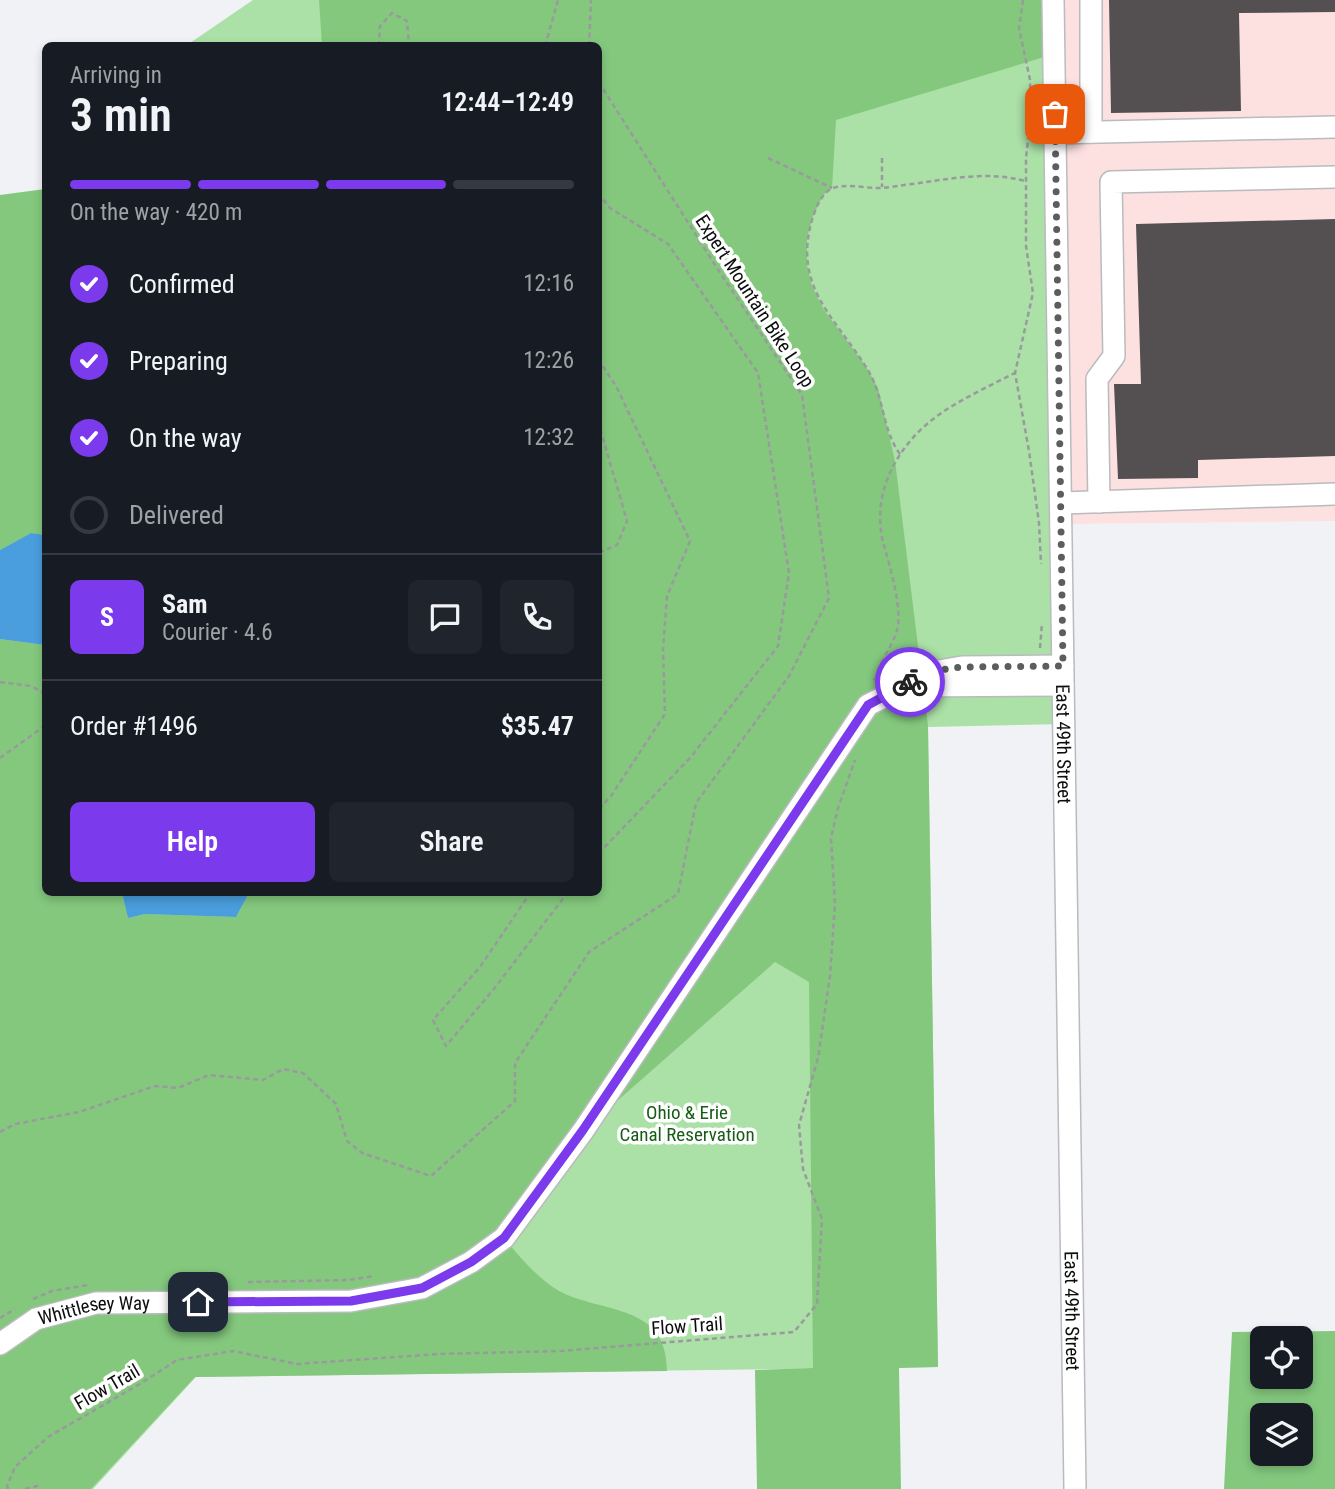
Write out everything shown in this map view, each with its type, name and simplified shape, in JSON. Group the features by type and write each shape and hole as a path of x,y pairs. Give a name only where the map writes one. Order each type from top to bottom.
{"street":[{"name":"East 49th Street","path":"1053,0 1075,1489"},
{"path":"1091,0 1091,132"},
{"path":"1055,133 1335,127"},
{"path":"1099,502 1097,379 1114,356 1111,182 1335,177"},
{"path":"1060,503 1335,494"},
{"name":"Whittlesey Way","path":"0,1344 36,1319 96,1303 351,1301 422,1288 471,1262 504,1238 583,1130 868,705 902,686 1063,676"}],"path":[{"path":"546,42 558,0"},
{"path":"589,42 591,0"},
{"path":"1023,0 1019,28 1030,80 1031,112 1026,181 1026,246 1033,293 1015,373 1031,463 1041,563"},
{"path":"379,42 380,26 393,13 407,21 409,42"},
{"name":"Expert Mountain Bike Loop","path":"0,1132 15,1124 79,1112 155,1086 178,1088 209,1075 263,1080 283,1069 303,1073 336,1104 347,1141 362,1153 431,1176 515,1101 515,1063 589,952 678,894 696,803 789,676 829,598 802,395 602,87"},
{"path":"768,158 832,188 882,187 981,175 1026,181"},
{"path":"882,158 882,187"},
{"path":"832,188 823,194 807,238 807,265 812,286 824,310 865,365 878,388 890,440 900,454"},
{"name":"Expert Mountain Bike Loop","path":"602,197 610,208 668,244 758,373 789,573 778,646 690,758 602,850"},
{"path":"602,365 616,386 690,541 667,596 663,649 665,714 602,806"},
{"path":"876,679 880,663 898,629 894,581 882,537 880,509 884,487 900,454 925,425 948,408 1015,373"},
{"path":"602,435 627,521 617,544 602,550"},
{"path":"1040,655 1043,616"},
{"path":"866,685 889,669 913,662"},
{"path":"0,682 31,686 42,692"},
{"path":"0,758 42,729"},
{"name":"Flow Trail","path":"8,1489 15,1467 48,1437 177,1360 233,1351 297,1364 438,1354 560,1351 794,1332 817,1304 822,1219 803,1169 799,1125 818,1058 830,976 835,904 831,838 838,808 855,761"},
{"path":"528,896 480,967 433,1020 446,1046 565,896"},
{"path":"243,1282 349,1280 375,1276"},
{"path":"37,1297 62,1289 96,1285"},
{"path":"0,1318 8,1313"},
{"path":"25,1489 37,1486 39,1489"}],"shaded area":[{"path":"1053,0 1335,0 1335,521 1061,524"}],"green space":[{"name":"Ohio & Erie Canal Reservation","path":"253,0 1052,0 1064,724 928,727 938,1367 196,1377 93,1489 0,1489 0,320 42,335 42,896 602,896 602,42 191,42"},
{"name":"Ohio & Erie Canal Reservation","path":"319,0 1053,0 1054,54 836,120 832,188 823,195 807,238 807,265 812,286 824,310 865,365 878,388 895,461 928,726 938,1367 899,1368 901,1489 757,1489 755,1370 813,1368 809,982 775,962 583,1131 504,1238 536,1274 559,1291 630,1314 644,1322 656,1333 664,1349 667,1371 195,1377 91,1489 0,1489 0,639 42,645 42,896 123,896 128,918 145,914 236,917 247,896 602,896 602,42 322,42"},
{"path":"42,189 42,535 31,533 0,550 0,195"},
{"path":"1313,1331 1335,1331 1335,1489 1224,1489 1232,1332 1250,1332 1250,1389 1313,1389"}],"water":[{"path":"31,533 42,535 42,645 0,639 0,550"},
{"path":"123,896 247,896 236,917 145,914 128,918"}],"building":[{"path":"1109,0 1335,0 1335,12 1239,13 1241,111 1111,113"},
{"path":"1335,219 1335,456 1198,460 1198,478 1118,479 1114,384 1141,384 1136,224"}],"way so far":[{"path":"910,682 933,671 962,667 1063,666 1055,114"}],"route":[{"path":"198,1302 351,1301 422,1288 471,1262 504,1238 583,1130 868,705 910,682"}]}
